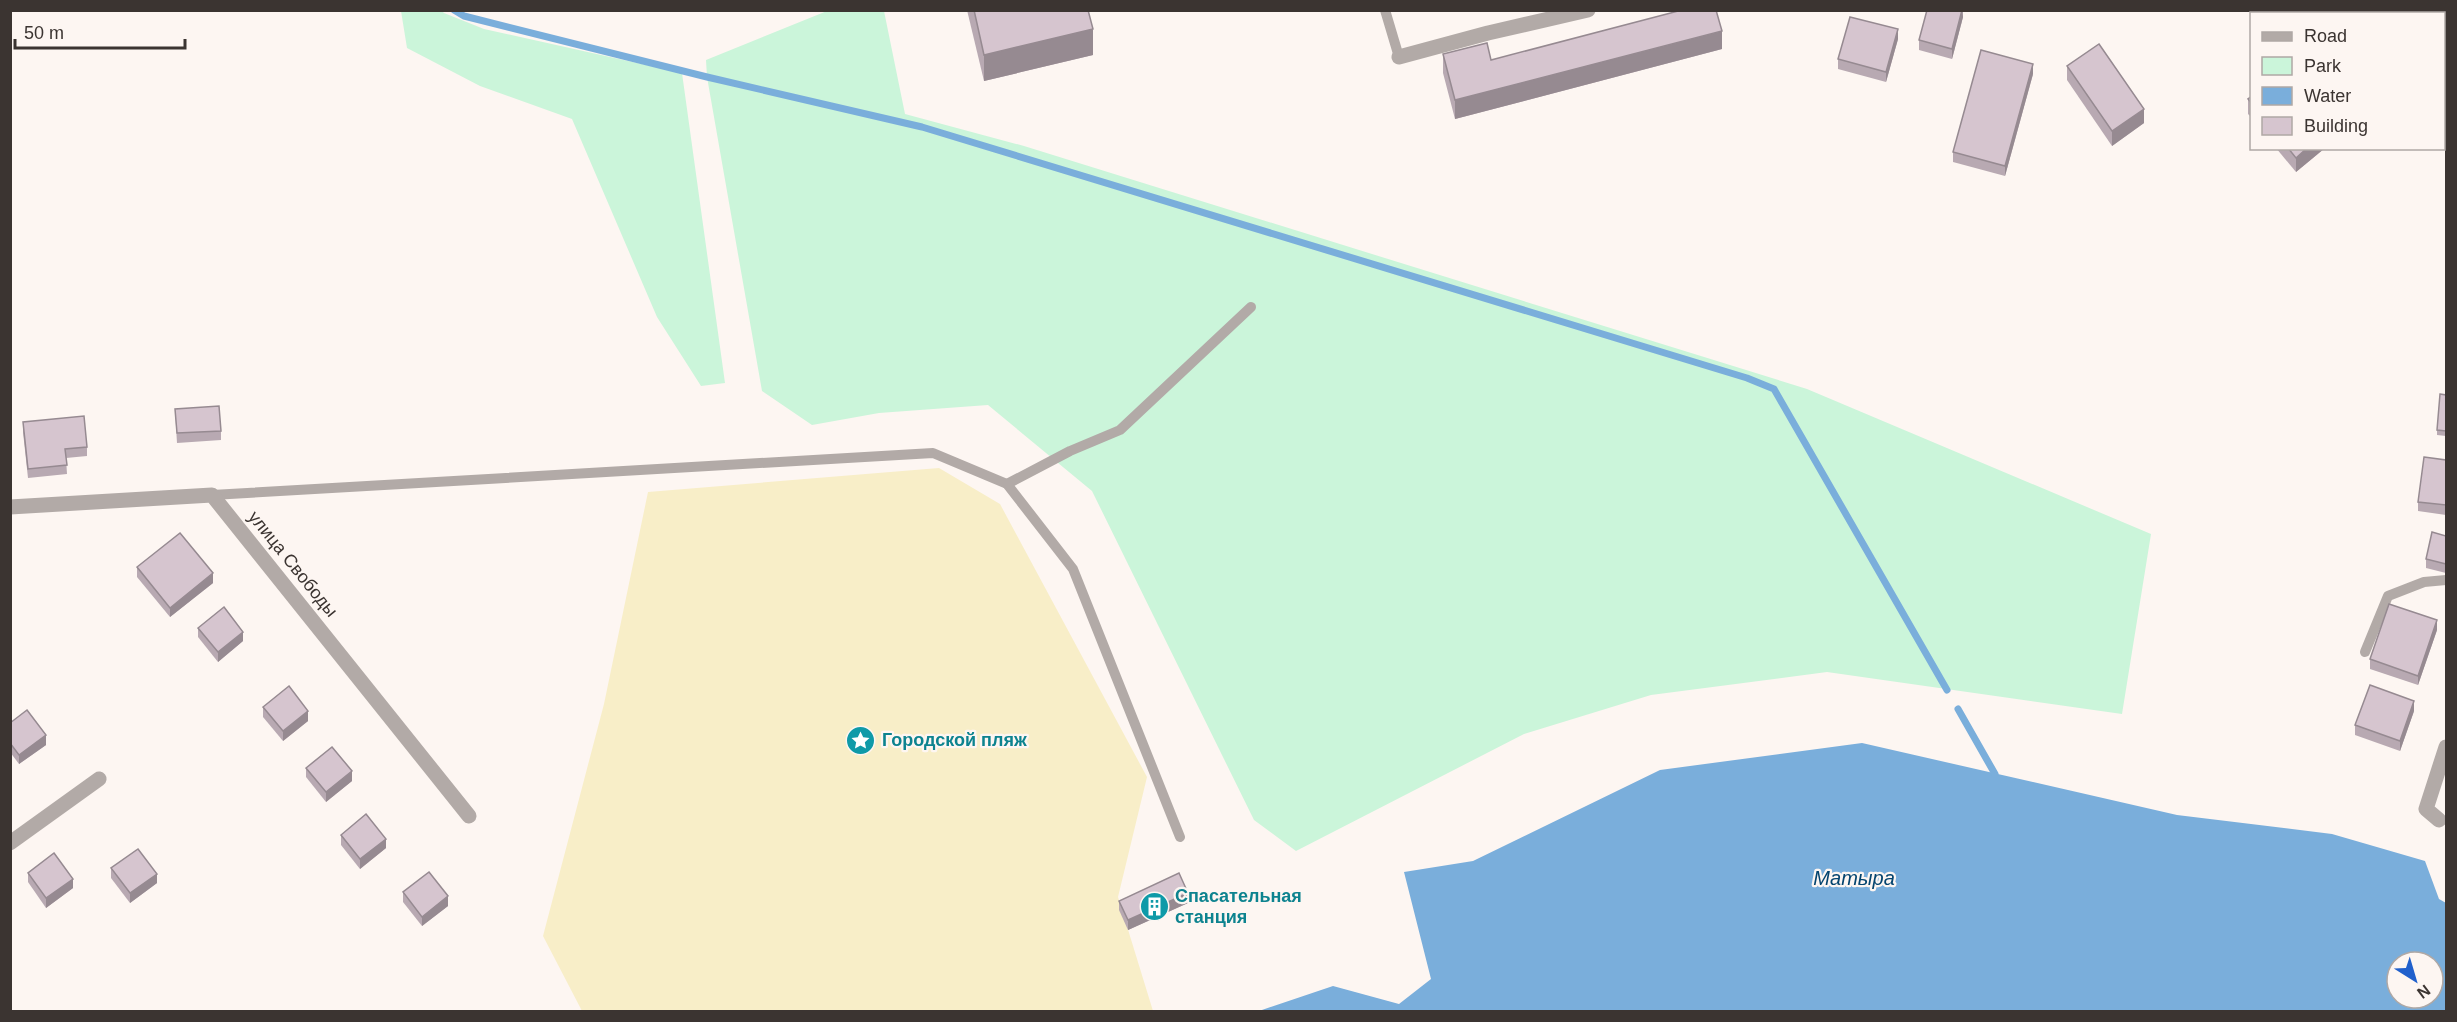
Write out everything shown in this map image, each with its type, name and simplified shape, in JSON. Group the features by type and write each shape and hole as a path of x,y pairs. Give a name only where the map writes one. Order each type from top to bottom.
{"street":[{"path":"1399,57 1488,33 1588,10"},
{"path":"10,507 212,495"},
{"name":"улица Свободы","path":"212,495 469,816"},
{"path":"2439,820 2426,809 2446,747"},
{"path":"10,843 99,779"}],"lane":[{"path":"1385,10 1399,57"},
{"path":"1007,484 1070,451 1120,430 1251,307"},
{"path":"212,495 933,453 1007,484 1073,568 1180,837"},
{"path":"2365,652 2388,596 2424,582 2446,580"}],"green space":[{"path":"401,11 442,11 484,29 682,73 725,383 701,386 657,317 572,119 480,86 407,48"},
{"path":"827,11 884,11 905,114 1024,146 1807,389 2151,534 2122,714 1827,672 1651,695 1524,734 1296,851 1254,820 1092,491 988,405 879,413 812,425 762,391 707,77 706,60"}],"sand":[{"name":"Городской пляж","path":"939,468 1000,504 1147,777 1118,897 1153,1011 582,1011 543,936 604,704 648,492"}],"water":[{"name":"Матыра","path":"1862,743 2177,815 2332,834 2425,861 2439,899 2446,903 2446,1011 1259,1011 1333,986 1399,1004 1431,979 1404,872 1473,861 1660,770"}],"building":[{"path":"974,10 1088,10 1093,29 984,55"},
{"path":"1682,10 1716,10 1722,31 1455,100 1443,54 1487,43 1491,60"},
{"path":"1927,10 1962,10 1952,49 1919,40"},
{"path":"1850,17 1898,29 1886,72 1838,59"},
{"path":"2099,44 2144,109 2112,131 2067,66"},
{"path":"1981,50 2033,64 2005,166 1953,152"},
{"path":"2290,150 2305,150 2296,158"},
{"path":"2440,394 2446,395 2446,431 2437,430"},
{"path":"219,406 221,431 177,433 175,409"},
{"path":"84,416 87,447 65,449 67,465 28,469 23,422"},
{"path":"2424,457 2446,460 2446,505 2418,502"},
{"path":"2432,532 2446,536 2446,564 2426,559"},
{"path":"180,533 213,573 170,608 137,567"},
{"path":"2389,604 2437,620 2418,676 2370,659"},
{"path":"224,607 243,632 218,652 198,628"},
{"path":"2370,685 2414,701 2400,741 2355,725"},
{"path":"289,686 308,711 283,731 263,707"},
{"path":"27,710 46,735 19,755 10,743 10,723"},
{"path":"332,747 352,771 326,792 306,768"},
{"path":"366,814 386,839 360,859 341,835"},
{"path":"138,849 157,874 130,893 111,868"},
{"path":"54,853 73,879 46,898 28,873"},
{"path":"429,872 448,896 422,917 403,892"},
{"path":"1179,873 1188,893 1128,920 1119,901"}],"waterway":[{"path":"454,10 464,16 707,77 922,127 1747,378 1774,389 1947,690"},
{"path":"1958,709 1995,774"}],"place":[{"name":"Городской пляж","path":"861,740"},
{"name":"Спасательная станция","path":"1154,906"}]}
